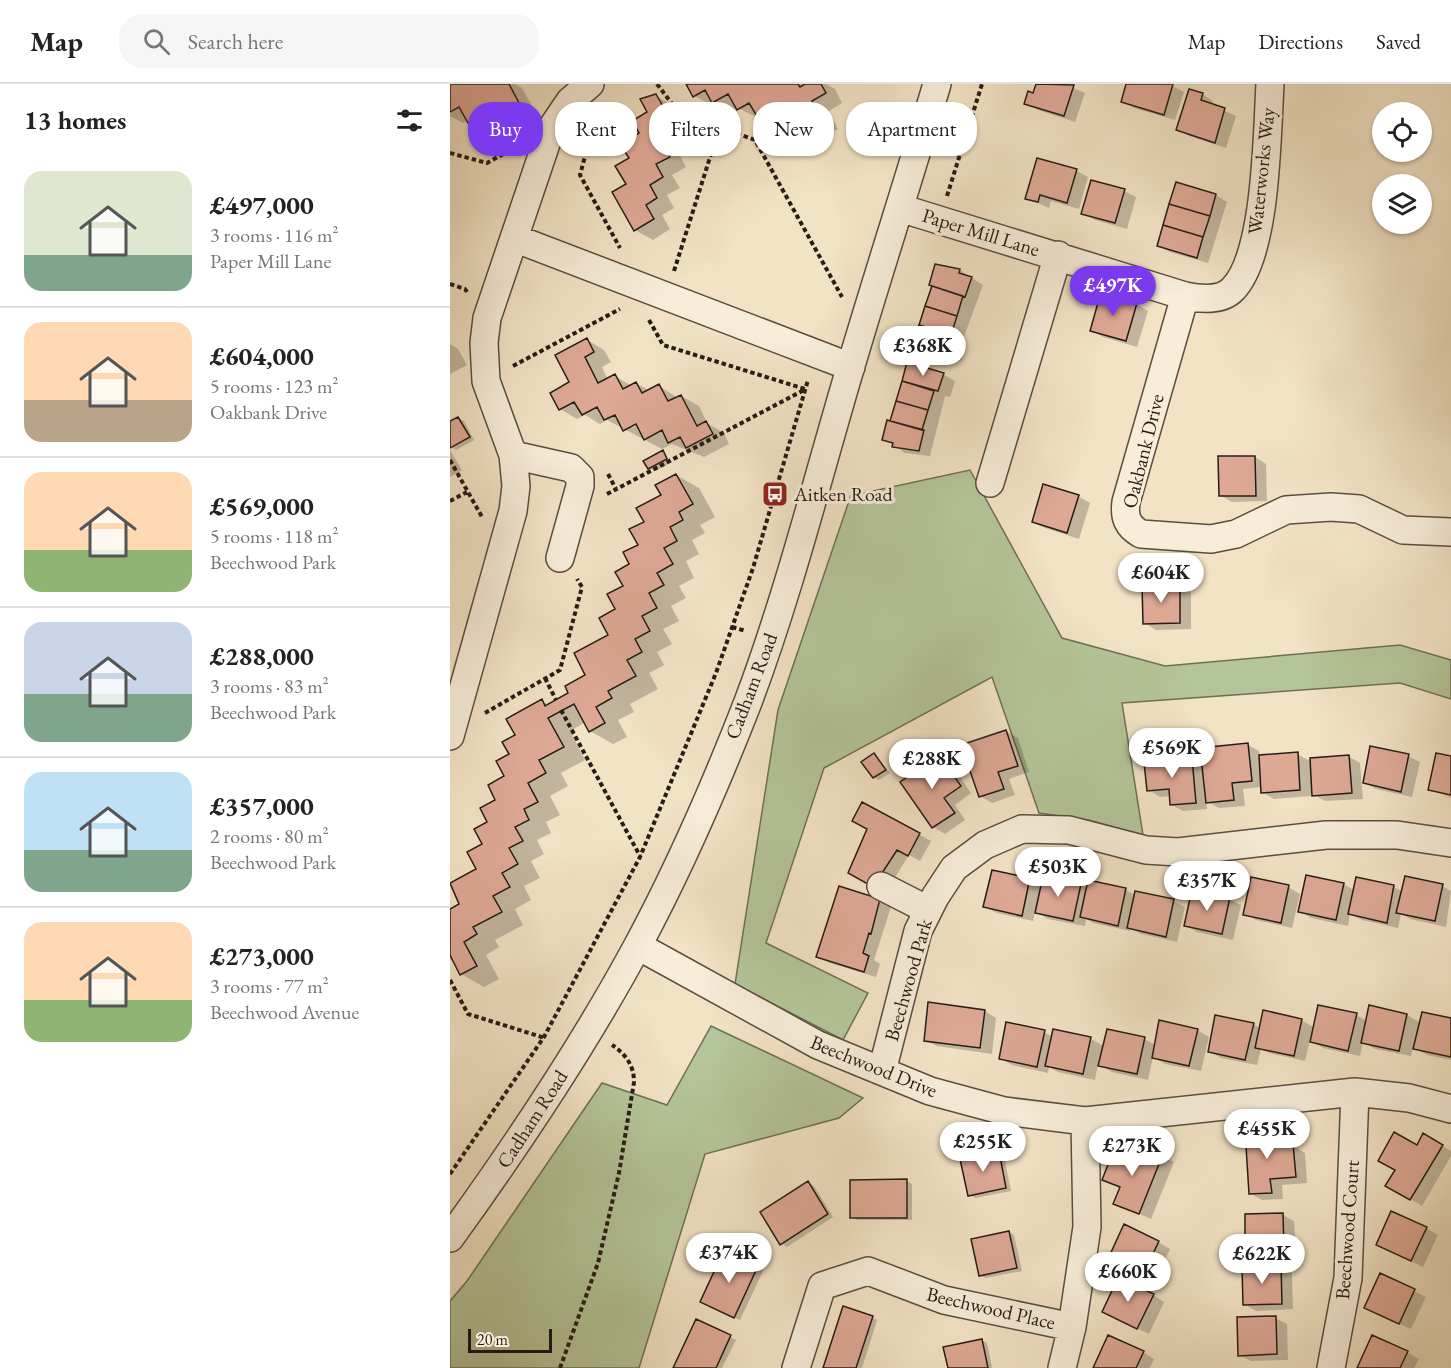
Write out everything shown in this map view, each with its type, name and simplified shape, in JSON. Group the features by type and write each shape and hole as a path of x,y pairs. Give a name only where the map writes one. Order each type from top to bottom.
{"street":[{"name":"Cadham Road","path":"450,1238 505,1161 588,1031 638,946 695,825 747,702 791,577 851,367 937,84"},
{"name":"Waterworks Way","path":"1233,289 1247,265 1255,241 1262,205 1270,84"},
{"path":"451,734 513,511 516,486 513,455 491,401 486,381 484,343 488,318 551,129 570,101 594,95"},
{"name":"Paper Mill Lane","path":"900,208 1185,296 1211,298 1233,289"},
{"path":"513,238 851,367"},
{"path":"990,483 1058,255"},
{"name":"Oakbank Drive","path":"1185,296 1126,502 1127,521 1132,529 1141,534 1211,539 1236,534 1286,510 1330,507 1359,509 1403,530 1451,532"},
{"path":"513,455 571,468 580,477 567,566"},
{"name":"Beechwood Park","path":"882,1071 918,930 928,910 954,868 985,845 1022,828 1069,830 1146,850 1178,852 1326,834 1397,835 1451,843"},
{"path":"881,886 928,910"},
{"name":"Beechwood Drive","path":"638,946 818,1045 930,1091 1004,1111 1085,1121 1355,1092 1409,1098 1451,1109"},
{"name":"Beechwood Court","path":"1330,1368 1348,1278 1355,1092"},
{"path":"1062,1368 1072,1327 1087,1227 1085,1121"},
{"name":"Beechwood Place","path":"796,1368 822,1286 868,1271 944,1300 1072,1327"}],"path":[{"path":"657,84 671,102"},
{"path":"594,95 580,175 625,257"},
{"path":"450,153 487,163 551,129"},
{"path":"741,136 755,140 845,303"},
{"path":"667,272 675,270 711,156"},
{"path":"486,381 627,306"},
{"path":"646,314 663,345 805,389"},
{"path":"450,1174 544,1037 640,857 716,673 753,568 815,354"},
{"path":"605,494 805,389"},
{"path":"450,460 501,552"},
{"path":"450,501 467,492"},
{"path":"451,734 560,670 582,587 567,566"},
{"path":"545,678 556,700"},
{"path":"561,711 640,857"},
{"path":"450,980 468,1014 544,1037"},
{"path":"560,1368 598,1263 619,1173 634,1082 634,1071 620,1050 588,1031"}],"green space":[{"path":"970,470 1062,638 1165,666 1400,645 1451,660 1451,699 1400,683 1122,703 1143,835 1088,820 1039,813 992,677 824,768 766,943 868,993 843,1040 735,984 778,710 852,492 859,494"},
{"path":"711,1026 863,1098 839,1118 705,1154 639,1368 450,1368 450,1301 467,1281 602,1083 667,1105"}],"building":[{"path":"450,84 509,84 518,102 468,102 468,123 459,107 450,112"},
{"path":"686,84 798,84 800,87 805,84 821,84 826,93 813,102 753,102 753,110 749,103 741,108 741,102 732,102 728,94 714,102 711,102 705,90 693,97"},
{"path":"1036,84 1074,85 1064,116 1024,104 1028,91 1033,93"},
{"path":"1126,84 1173,84 1164,115 1121,102"},
{"path":"1189,89 1203,93 1201,100 1225,108 1215,143 1176,130"},
{"path":"656,94 661,102 649,102 649,156 670,157 656,164 663,177 650,185 657,198 646,205 654,219 634,231 612,192 626,184 615,166 629,158 628,156 637,156 637,134 639,133 637,118 647,112 640,99"},
{"path":"1037,158 1077,169 1067,203 1040,195 1038,202 1025,199"},
{"path":"1091,180 1125,189 1115,223 1081,214"},
{"path":"1176,182 1216,194 1210,216 1169,204"},
{"path":"1169,204 1210,216 1203,237 1163,225"},
{"path":"1163,225 1203,237 1197,258 1157,246"},
{"path":"935,264 960,269 959,273 972,277 965,297 929,285"},
{"path":"932,286 963,296 957,316 925,306"},
{"path":"1101,292 1137,303 1126,341 1090,331"},
{"path":"925,306 957,316 951,335 919,325"},
{"path":"919,325 955,336 949,355 913,344"},
{"path":"587,338 594,352 585,357 598,383 615,374 623,389 636,382 642,393 659,384 668,401 681,395 697,426 706,421 713,434 686,448 680,437 668,443 662,430 644,440 636,424 623,431 615,415 604,420 597,407 582,415 574,402 559,410 550,393 569,382 555,355"},
{"path":"907,362 944,373 938,391 902,381"},
{"path":"902,381 934,391 928,410 896,401"},
{"path":"896,401 928,410 922,430 890,421"},
{"path":"458,417 470,437 450,448 450,421"},
{"path":"887,420 924,430 919,451 892,447 893,443 882,440"},
{"path":"663,450 667,459 648,469 643,461"},
{"path":"1218,456 1255,456 1256,496 1219,496"},
{"path":"676,474 693,504 679,512 683,520 670,527 677,541 664,548 673,564 657,573 664,585 649,593 657,608 642,616 650,631 635,639 642,652 627,660 636,676 608,691 612,698 596,707 605,723 589,732 574,704 548,718 564,747 539,760 546,773 528,783 538,802 524,809 529,820 515,827 523,841 509,848 518,864 502,873 510,887 493,896 502,912 473,927 477,934 464,942 477,966 460,975 450,955 450,909 459,904 450,883 476,869 467,852 482,844 474,829 487,822 480,808 495,800 488,785 504,776 496,761 509,754 502,742 515,735 506,719 542,699 545,706 568,693 565,686 585,675 574,653 608,635 599,618 615,609 607,594 623,586 615,572 629,564 623,552 638,545 629,529 644,522 636,508 661,495 655,485"},
{"path":"1043,484 1079,495 1067,533 1032,522"},
{"path":"1142,584 1180,584 1180,623 1143,624"},
{"path":"1006,730 1018,766 998,772 1004,789 979,797 961,745"},
{"path":"1248,743 1252,781 1232,783 1234,800 1206,803 1200,748"},
{"path":"1370,746 1409,754 1401,792 1363,783"},
{"path":"1298,752 1300,790 1261,793 1259,755"},
{"path":"874,753 886,770 873,778 861,762"},
{"path":"1436,753 1451,756 1451,795 1428,790"},
{"path":"939,755 961,786 944,798 955,813 932,828 900,782"},
{"path":"1349,755 1352,793 1312,796 1310,758"},
{"path":"1192,758 1196,803 1170,805 1169,789 1147,791 1144,762"},
{"path":"862,802 920,833 908,856 897,850 873,887 848,873 867,829 852,821"},
{"path":"992,870 1030,878 1022,916 983,907"},
{"path":"1306,875 1344,883 1336,920 1298,912"},
{"path":"1043,876 1081,884 1073,921 1035,913"},
{"path":"1405,876 1443,884 1435,921 1396,913"},
{"path":"1251,877 1289,885 1281,923 1243,915"},
{"path":"1356,877 1394,885 1387,923 1348,914"},
{"path":"1088,880 1126,888 1118,926 1080,917"},
{"path":"839,886 880,899 871,934 869,933 863,953 869,956 864,972 816,957"},
{"path":"1192,889 1230,897 1222,934 1184,926"},
{"path":"1135,891 1174,899 1166,937 1127,928"},
{"path":"928,1002 985,1010 980,1048 924,1041"},
{"path":"1318,1005 1357,1013 1348,1051 1310,1042"},
{"path":"1369,1005 1407,1014 1399,1051 1361,1043"},
{"path":"1263,1010 1302,1019 1294,1056 1255,1048"},
{"path":"1422,1012 1451,1018 1451,1057 1413,1049"},
{"path":"1215,1015 1254,1023 1245,1060 1208,1052"},
{"path":"1159,1020 1198,1029 1189,1066 1152,1058"},
{"path":"1006,1022 1045,1030 1037,1067 999,1059"},
{"path":"1053,1029 1091,1037 1083,1074 1045,1066"},
{"path":"1107,1029 1145,1037 1137,1074 1098,1066"},
{"path":"1273,1128 1274,1146 1293,1144 1296,1177 1270,1179 1272,1193 1249,1194 1245,1130"},
{"path":"1394,1132 1417,1145 1423,1133 1443,1145 1410,1200 1385,1186 1395,1170 1378,1161"},
{"path":"1143,1146 1163,1154 1139,1214 1113,1204 1120,1187 1102,1180 1114,1149 1138,1158"},
{"path":"999,1151 1006,1188 968,1196 960,1159"},
{"path":"907,1179 907,1218 850,1218 850,1180"},
{"path":"808,1181 828,1214 780,1245 760,1212"},
{"path":"1391,1211 1427,1227 1411,1261 1376,1245"},
{"path":"1283,1213 1284,1251 1245,1252 1245,1214"},
{"path":"1124,1224 1159,1241 1143,1275 1108,1259"},
{"path":"1009,1231 1017,1268 979,1276 971,1239"},
{"path":"724,1250 758,1266 734,1318 700,1302"},
{"path":"1281,1265 1282,1304 1243,1305 1242,1267"},
{"path":"1380,1273 1415,1289 1399,1324 1364,1308"},
{"path":"1118,1278 1154,1294 1137,1329 1102,1312"},
{"path":"843,1306 873,1316 856,1368 823,1368"},
{"path":"1276,1316 1277,1354 1238,1356 1237,1317"},
{"path":"696,1319 731,1335 716,1368 673,1368"},
{"path":"1108,1335 1144,1351 1136,1368 1093,1368"},
{"path":"1372,1335 1408,1351 1400,1368 1357,1368"},
{"path":"982,1339 988,1368 948,1368 943,1347"}],"place":[{"name":"Aitken Road","path":"775,494"}]}
